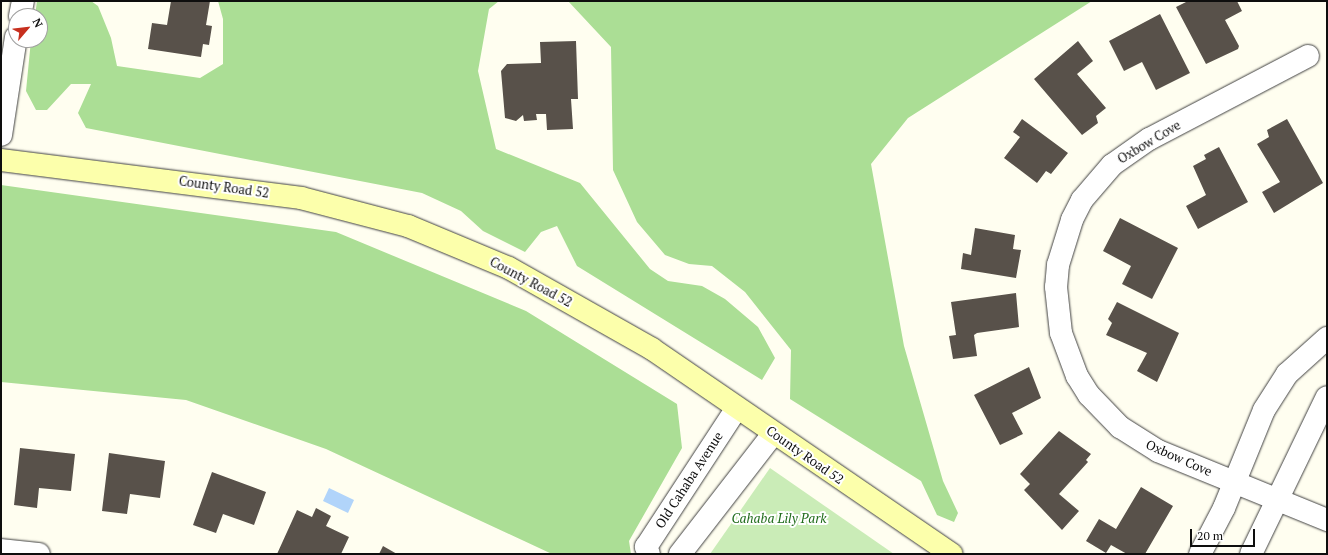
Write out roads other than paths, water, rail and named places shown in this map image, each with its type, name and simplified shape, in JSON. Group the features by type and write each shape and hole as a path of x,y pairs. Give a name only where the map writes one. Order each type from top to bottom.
{"main road":[{"name":"County Road 52","path":"2,157 302,198 408,226 509,268 652,349 951,554"}],"street":[{"path":"1,135 14,48"},
{"name":"Oxbow Cove","path":"1308,56 1150,139 1112,165 1082,200 1069,228 1058,264 1056,287 1061,333 1077,376 1089,395 1120,427 1138,440 1234,483 1277,498 1327,520"},
{"path":"1200,554 1234,483 1264,410 1287,374 1327,338"},
{"path":"1251,554 1327,397"},
{"name":"Old Cahaba Avenue","path":"649,554 646,547 737,408"},
{"path":"680,554 774,433"},
{"path":"1,550 39,554"}],"water":[{"path":"329,488 354,500 348,513 323,501"}],"park label":[{"name":"Cahaba Lily Park","path":"779,518"}]}
